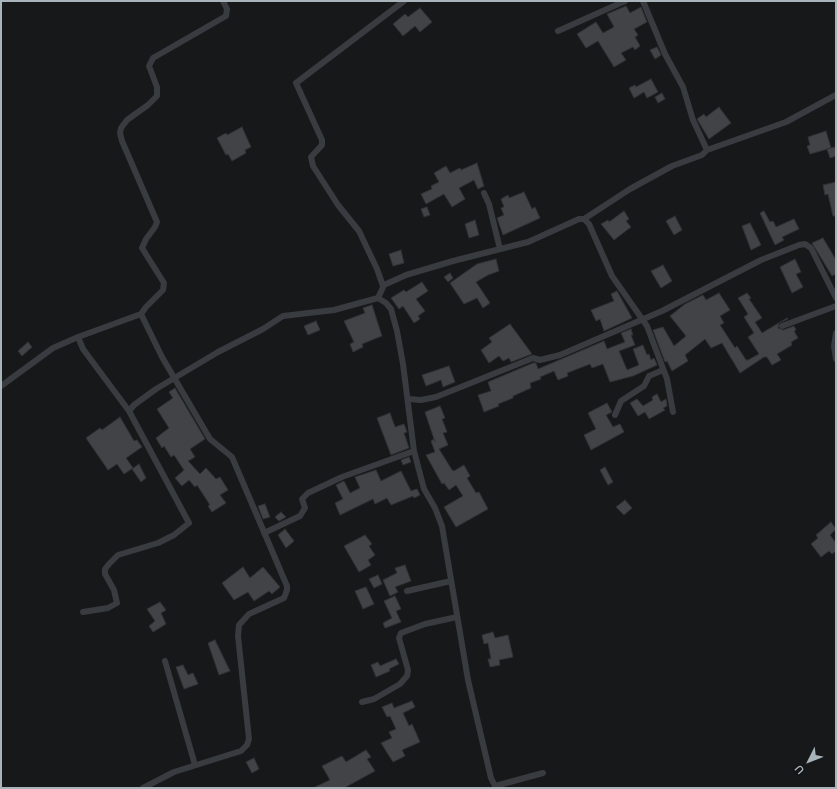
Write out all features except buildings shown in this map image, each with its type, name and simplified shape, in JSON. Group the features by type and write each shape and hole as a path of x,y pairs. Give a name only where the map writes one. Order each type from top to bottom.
{"street":[{"path":"1,386 53,348 78,337 141,314 163,290 164,283 160,275 146,258 142,248 157,222 124,147 120,133 121,128 123,123 148,105 157,96 157,86 149,66 153,58 226,16 227,9 223,1"},
{"path":"383,286 377,269 359,231 338,205 313,166 311,157 322,145 322,140 296,83 404,1"},
{"path":"558,31 625,1"},
{"path":"643,1 665,54 683,87 693,120 707,150"},
{"path":"378,298 383,286 406,275 528,242 579,219 584,219 630,189 672,166 702,155 707,150 786,122 836,95"},
{"path":"484,193 489,204 500,249"},
{"path":"584,219 590,224 612,276 643,319 663,370 673,412"},
{"path":"408,399 421,400 436,396 533,358 540,360 560,355 643,319 711,287 761,260 799,245 805,244 811,248 836,298"},
{"path":"129,410 143,397 218,352 263,330 283,316 334,310 378,298 386,303 393,316 403,364 414,452 424,489 435,508 442,526 468,680 492,787 543,773"},
{"path":"782,326 836,306"},
{"path":"141,314 162,357 210,439 230,454 287,590 284,598 249,614 240,625 239,647 249,739 247,745 241,751 174,772 143,788"},
{"path":"836,333 834,346 836,359"},
{"path":"78,337 83,349 129,410 189,523 174,535 158,543 118,555 105,569 105,574 114,590 117,603 108,608 83,612"},
{"path":"615,415 621,401 645,386 648,377 663,370"},
{"path":"264,533 300,516 305,508 302,499 308,493 342,477 414,452"},
{"path":"407,591 451,581"},
{"path":"362,702 374,699 387,692 400,684 407,676 408,670 399,638 401,633 425,624 457,617"},
{"path":"165,661 195,765"}]}
